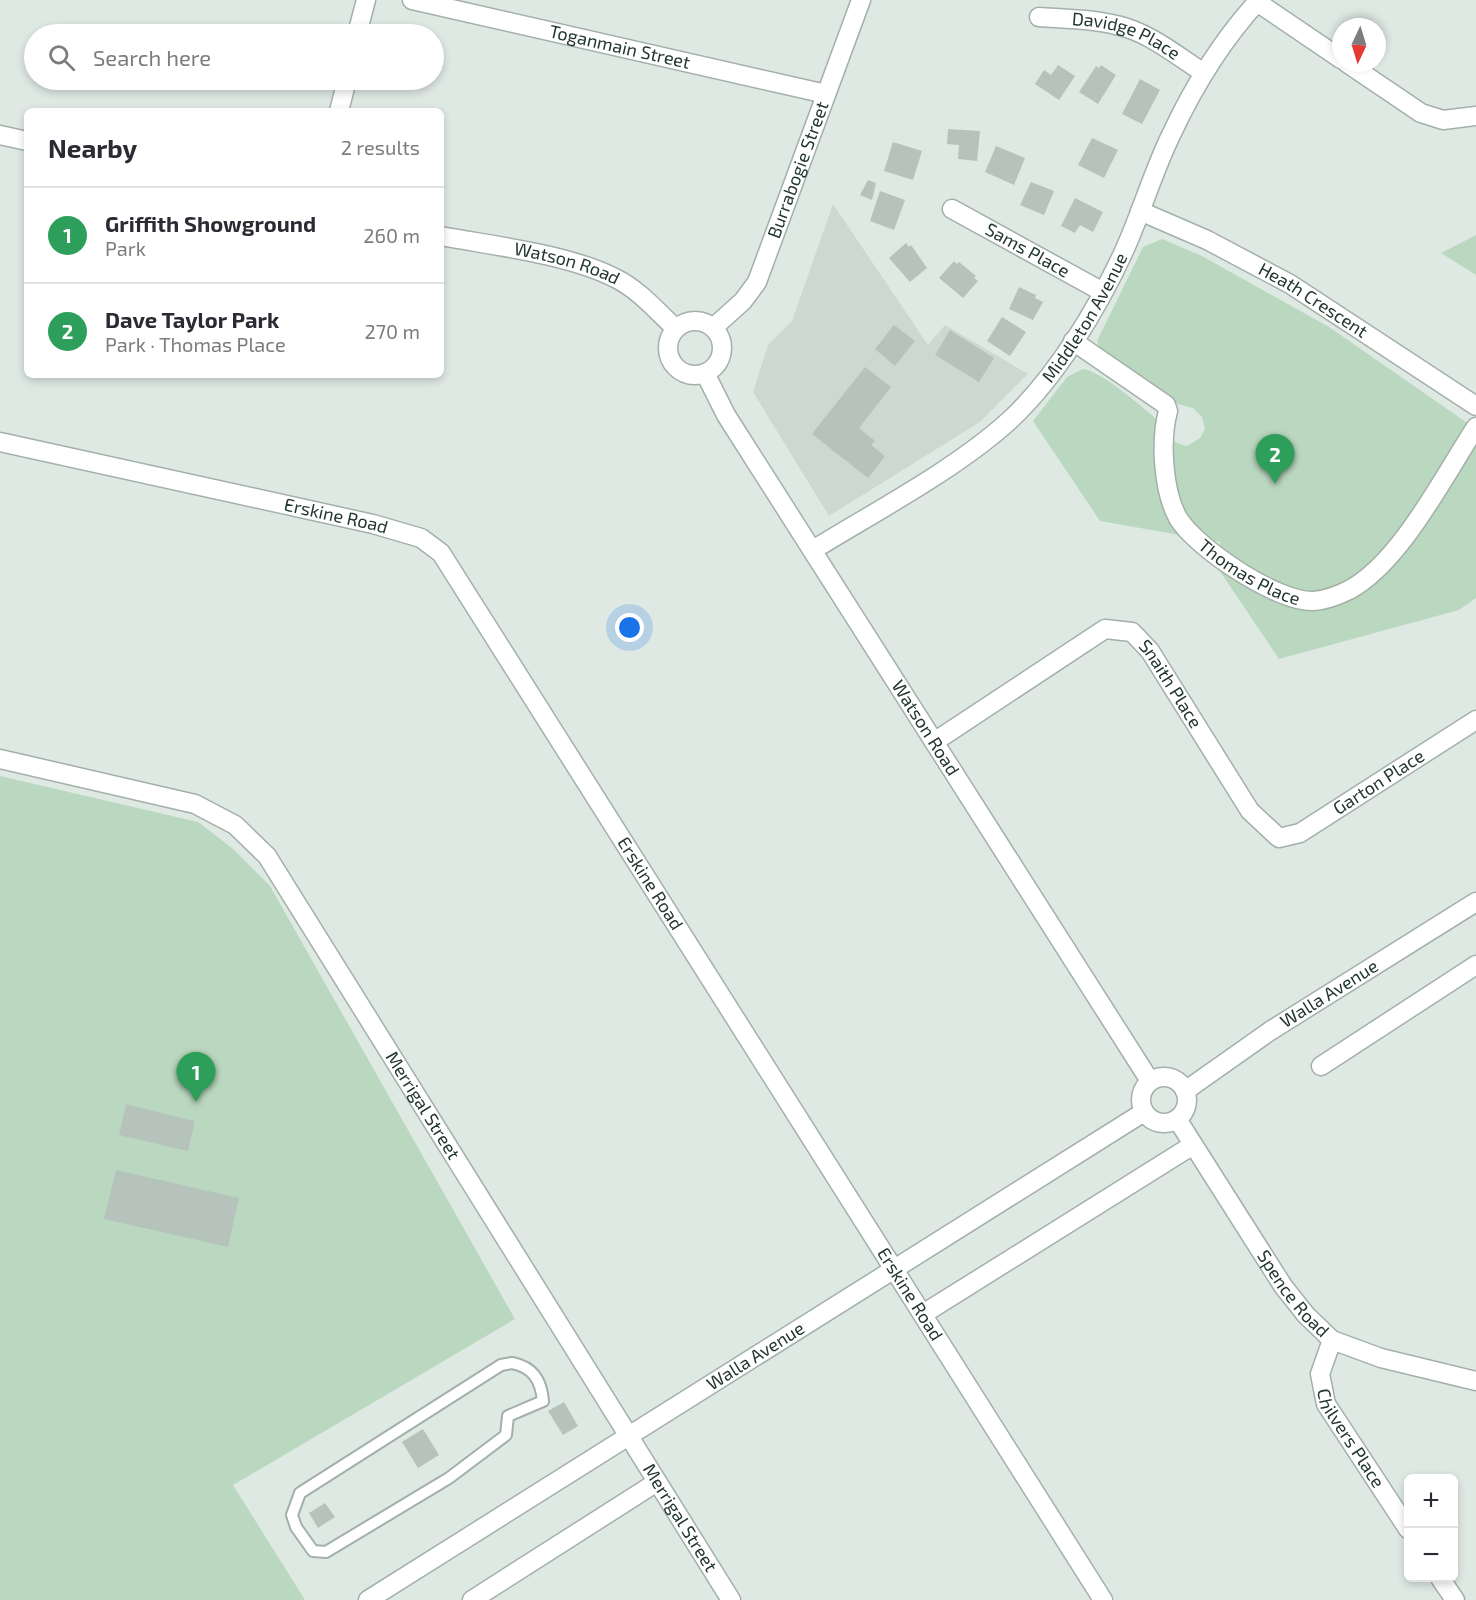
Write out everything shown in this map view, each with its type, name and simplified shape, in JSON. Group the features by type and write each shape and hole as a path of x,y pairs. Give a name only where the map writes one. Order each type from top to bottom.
{"street":[{"path":"360,24 366,0"},
{"name":"Toganmain Street","path":"412,0 826,94"},
{"name":"Burrabogie Street","path":"714,327 743,302 757,282 861,0"},
{"path":"1258,1 1332,53"},
{"name":"Middleton Avenue","path":"813,550 991,436 1031,398 1073,341 1103,292 1140,211 1171,133 1204,73 1258,1"},
{"name":"Davidge Place","path":"1039,17 1092,20 1128,28 1163,46 1204,73"},
{"path":"1361,72 1421,112 1443,120 1476,116"},
{"path":"340,108 344,90"},
{"path":"0,135 24,140"},
{"name":"Sams Place","path":"952,209 1103,292"},
{"name":"Heath Crescent","path":"1140,211 1207,240 1290,284 1476,406"},
{"name":"Watson Road","path":"444,237 567,262 616,278 635,291 675,328"},
{"path":"701,320 714,327 722,338 723,352 717,365 705,374 690,375 677,369 669,356 668,342 675,328 687,321 701,320"},
{"name":"Thomas Place","path":"1073,341 1166,405 1168,411 1163,452 1172,504 1191,535 1256,582 1290,598 1314,601 1335,597 1376,572 1399,546 1476,427"},
{"name":"Watson Road","path":"705,374 726,415 1150,1081"},
{"name":"Erskine Road","path":"0,442 373,524 421,538 441,554 1103,1600"},
{"name":"Snaith Place","path":"934,742 1105,629 1132,632 1150,651 1250,811 1279,838"},
{"name":"Garton Place","path":"1279,838 1300,833 1476,720"},
{"name":"Merrigal Street","path":"0,759 195,804 235,825 267,856 731,1600"},
{"name":"Walla Avenue","path":"1185,1090 1270,1031 1476,902"},
{"path":"1321,1066 1476,964"},
{"path":"1163,1076 1170,1077 1185,1090 1186,1106 1177,1119 1163,1123 1155,1122 1144,1112 1140,1099 1145,1086 1150,1081 1163,1076"},
{"name":"Walla Avenue","path":"368,1600 1144,1112"},
{"name":"Spence Road","path":"1177,1119 1282,1286 1306,1315 1332,1340 1381,1358 1476,1381"},
{"path":"923,1314 1193,1145"},
{"name":"Chilvers Place","path":"1332,1340 1320,1374 1326,1404 1407,1528"},
{"path":"472,1600 657,1482"},
{"path":"1443,1582 1455,1600"}],"lane":[{"path":"501,1365 521,1365 538,1380 543,1401 508,1416 506,1435 490,1448 448,1478 326,1551 313,1551 296,1527 292,1509 300,1493 501,1365"}],"shaded area":[{"path":"833,204 928,345 945,325 1028,374 980,422 829,516 753,392 768,345 792,321"}],"green space":[{"path":"1476,235 1476,275 1441,253"},
{"path":"1162,239 1202,256 1329,327 1476,429 1476,598 1459,610 1279,659 1219,570 1220,542 1100,521 1033,421 1067,377 1083,369 1099,376 1129,396 1153,416 1175,442 1187,446 1200,438 1205,429 1202,417 1193,408 1170,402 1103,358 1097,341 1143,247"},
{"path":"0,776 198,822 232,848 270,886 515,1319 233,1485 305,1600 0,1600"}],"building":[{"path":"1058,65 1075,76 1059,100 1035,84 1044,70 1051,75"},
{"path":"1101,65 1116,75 1098,104 1079,92 1096,66 1099,68"},
{"path":"1140,79 1160,90 1142,124 1122,114"},
{"path":"948,129 980,131 977,161 958,159 959,145 947,144"},
{"path":"1092,138 1118,150 1104,178 1078,165"},
{"path":"893,142 922,151 913,180 884,171"},
{"path":"996,146 1025,158 1014,185 985,172"},
{"path":"868,180 876,183 872,200 860,195"},
{"path":"1031,182 1054,191 1044,215 1020,205"},
{"path":"880,191 905,200 894,230 870,221"},
{"path":"1075,198 1103,212 1093,232 1080,225 1075,233 1061,226"},
{"path":"906,243 909,247 911,245 927,268 910,282 889,258"},
{"path":"954,261 957,264 959,262 976,276 974,278 978,281 963,298 939,278"},
{"path":"1019,287 1036,295 1035,298 1043,302 1033,320 1009,309"},
{"path":"1002,317 1026,332 1010,356 987,341"},
{"path":"894,325 915,341 895,366 875,349"},
{"path":"950,330 994,358 979,382 935,355"},
{"path":"865,367 891,387 859,428 875,441 871,445 885,456 868,478 812,434"},
{"path":"126,1104 195,1121 188,1151 119,1135"},
{"path":"116,1170 239,1198 228,1247 104,1219"},
{"path":"564,1402 578,1426 563,1435 548,1411"},
{"path":"423,1429 439,1455 418,1468 402,1442"},
{"path":"325,1503 335,1517 318,1528 309,1513"}],"place":[{"name":"Dave Taylor Park","path":"1275,484"},
{"name":"Griffith Showground","path":"196,1102"}]}
